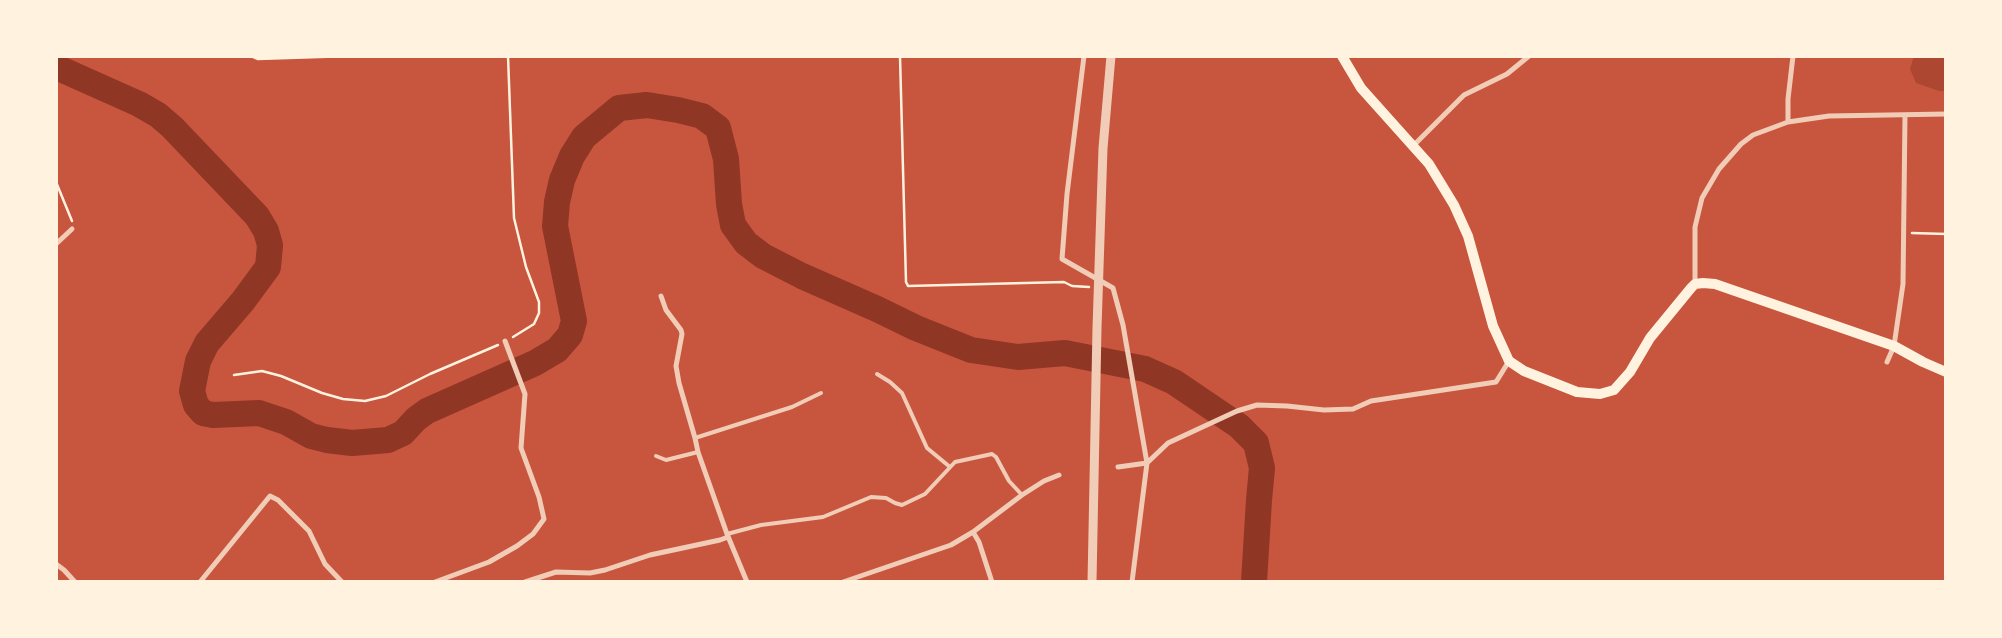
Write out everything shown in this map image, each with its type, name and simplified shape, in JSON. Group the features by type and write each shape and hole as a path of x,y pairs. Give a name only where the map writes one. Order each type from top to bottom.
{"main road":[{"path":"1342,56 1362,88 1429,164 1454,205 1468,236 1493,326 1509,361 1524,371 1577,392 1600,394 1614,390 1630,372 1650,338 1695,284 1715,284 1894,346 1946,372"}],"street":[{"path":"1084,56 1067,194 1062,259 1113,288 1124,325 1147,463 1132,582"},
{"path":"1092,582 1097,328 1103,158 1111,56"},
{"path":"1412,146 1464,94 1514,70 1529,56"},
{"path":"1788,122 1788,99 1793,56"},
{"path":"1695,284 1698,213 1709,185 1719,169 1741,144 1759,132 1788,122 1829,116 1946,114"},
{"path":"1887,362 1894,346 1903,284 1905,115"},
{"path":"56,244 72,229"},
{"path":"661,296 666,310 682,334 676,366 698,452 727,535 747,582"},
{"path":"435,582 489,562 517,546 533,534 544,519 521,448 525,394 505,342"},
{"path":"1118,467 1147,463 1168,444 1183,436 1237,411 1256,405 1324,410 1353,409 1371,401 1496,382 1509,361"},
{"path":"843,582 935,552 973,532 1022,495 1044,481 1059,475"},
{"path":"200,582 270,496 278,500 310,531 325,564 342,582"},
{"path":"973,532 979,542 992,582"},
{"path":"525,582 556,572 605,570 650,555 720,540 727,535"},
{"path":"56,564 75,582"}],"lane":[{"path":"878,374 902,393 927,448 950,466"},
{"path":"695,438 783,410 821,393"},
{"path":"656,456 666,460 698,452"},
{"path":"727,535 761,525 823,517 871,497 886,498 902,505 925,494 950,466 961,460 992,454 996,457 1009,481 1022,495"}],"path":[{"path":"251,56 258,59 350,56"},
{"path":"234,375 262,371 281,376 322,393 343,399 365,401 386,396 430,374 505,342 534,324 539,313 539,302 524,260 514,218 508,56"},
{"path":"900,56 906,282 908,286 1064,282 1072,286 1113,288"},
{"path":"56,182 73,223 72,229"},
{"path":"1903,233 1946,234"}],"shaded area":[{"path":"1914,56 1946,56 1946,91 1939,91 1916,83 1910,69"}],"waterway":[{"path":"56,67 139,104 158,115 172,127 257,216 266,231 270,245 268,267 243,301 207,343 198,361 192,391 196,405 203,413 213,415 259,413 286,422 311,436 327,440 352,443 388,440 403,433 416,419 427,411 535,363 557,350 570,335 574,321 555,226 557,202 562,180 572,156 584,137 619,108 647,105 702,116 718,128 726,159 729,204 733,225 746,243 763,256 916,328 971,350 1018,357 1065,353 1145,369 1174,382 1239,426 1256,443 1262,468 1254,582"}]}
